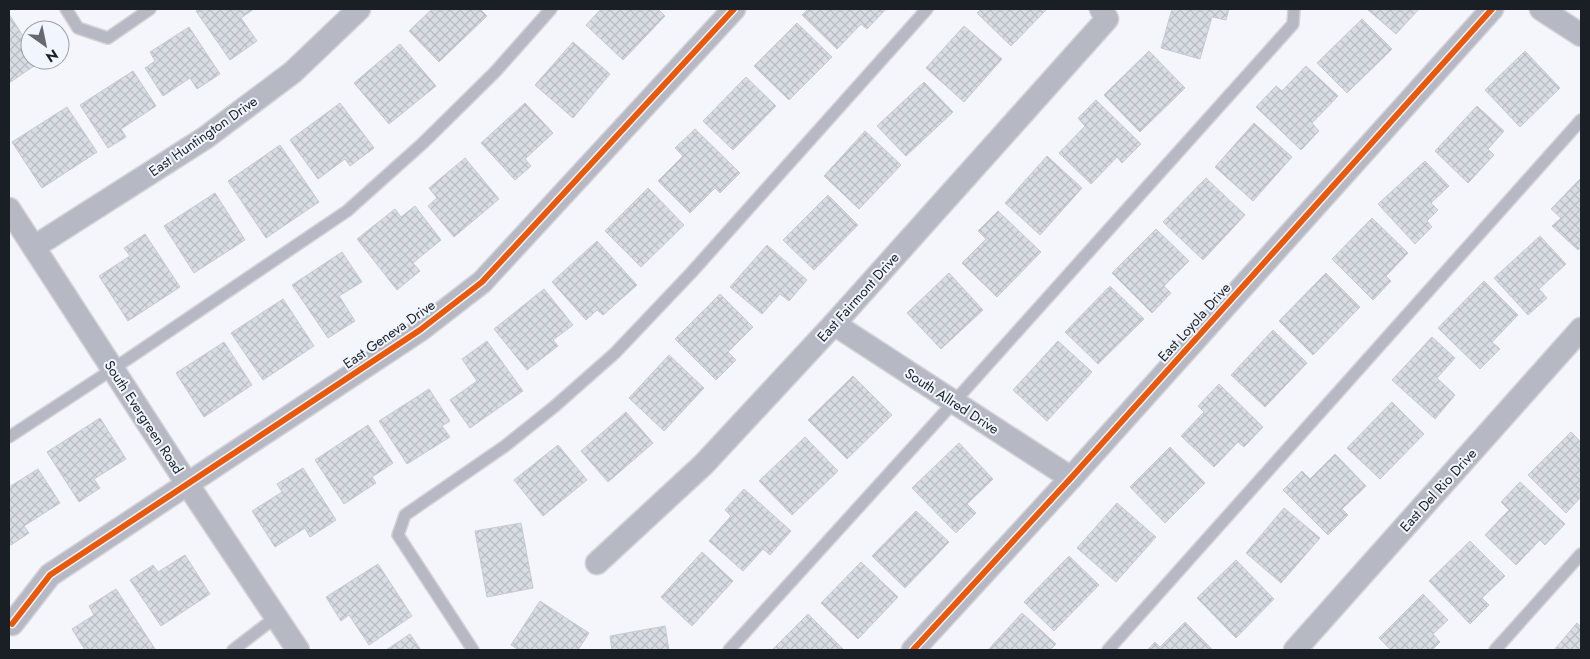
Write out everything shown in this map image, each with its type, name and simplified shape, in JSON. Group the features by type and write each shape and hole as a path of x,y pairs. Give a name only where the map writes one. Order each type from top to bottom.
{"street":[{"name":"East Huntington Drive","path":"34,247 205,138 293,72 359,9"},
{"name":"East Geneva Drive","path":"12,624 50,575 420,330 482,282 734,9"},
{"name":"East Loyola Drive","path":"914,650 1492,9"},
{"path":"1540,9 1581,35"},
{"name":"East Fairmont Drive","path":"597,563 704,464 834,324 1104,14"},
{"name":"South Evergreen Road","path":"9,209 188,485 298,650"},
{"name":"South Allred Drive","path":"834,324 1071,478"},
{"name":"East Del Rio Drive","path":"1295,650 1581,329"}],"lane":[{"path":"66,9 78,28 108,38 150,9"},
{"path":"9,437 347,211 422,143 489,78 551,9"},
{"path":"473,650 398,536 405,515 505,446 555,406 615,352 691,273 927,9"},
{"path":"729,650 1293,24 1294,9"},
{"path":"1108,650 1581,120"},
{"path":"1495,650 1581,554"},
{"path":"233,650 276,617"}],"building":[{"path":"199,9 254,9 241,18 257,41 230,60 196,11"},
{"path":"432,9 480,9 487,16 439,62 409,31"},
{"path":"601,9 658,9 665,16 623,60 586,25"},
{"path":"808,9 886,9 867,29 861,24 837,49 802,15"},
{"path":"981,9 1047,9 1011,46 977,13"},
{"path":"1172,9 1229,9 1226,20 1212,17 1200,59 1161,48"},
{"path":"1367,9 1419,9 1396,34"},
{"path":"9,14 20,31 20,70 28,70 9,83"},
{"path":"1362,19 1392,49 1347,93 1317,63"},
{"path":"797,23 832,57 789,100 754,66"},
{"path":"964,26 1002,59 964,102 926,68"},
{"path":"189,27 220,74 197,89 190,78 163,96 145,68 155,61 150,52"},
{"path":"573,42 610,74 573,118 535,85"},
{"path":"400,44 436,86 389,124 354,83"},
{"path":"1149,51 1185,88 1140,132 1104,95"},
{"path":"1525,51 1560,88 1520,127 1485,90"},
{"path":"1306,66 1338,96 1312,123 1319,131 1301,150 1256,107 1276,86 1282,91"},
{"path":"133,71 156,106 121,129 126,137 108,148 80,105"},
{"path":"746,77 776,106 733,150 703,121"},
{"path":"924,82 953,112 906,156 877,126"},
{"path":"1096,100 1141,144 1122,163 1117,157 1091,184 1059,153 1085,126 1078,118"},
{"path":"340,103 374,148 350,166 345,159 318,179 290,140"},
{"path":"525,103 553,133 525,159 531,166 515,180 481,143"},
{"path":"1477,106 1504,131 1488,149 1494,155 1468,183 1435,151"},
{"path":"67,107 97,152 42,188 12,142"},
{"path":"1254,123 1292,157 1253,201 1215,167"},
{"path":"695,129 740,173 720,193 715,188 690,213 658,181 683,156 675,148"},
{"path":"865,131 901,165 859,209 824,176"},
{"path":"280,145 319,202 266,238 228,181"},
{"path":"1047,156 1082,188 1040,235 1005,203"},
{"path":"465,158 499,199 454,237 428,206 437,198 429,188"},
{"path":"1425,161 1449,186 1431,203 1438,210 1427,221 1432,227 1415,244 1378,204"},
{"path":"1206,178 1245,215 1203,260 1163,222"},
{"path":"1581,178 1581,247 1578,250 1552,226 1561,218 1551,209"},
{"path":"648,188 684,225 641,267 605,231"},
{"path":"215,193 245,240 194,273 164,226"},
{"path":"828,195 858,225 814,270 783,240"},
{"path":"415,206 441,240 413,263 420,271 397,290 357,239 395,209 401,217"},
{"path":"998,211 1041,252 997,297 962,263 986,239 978,231"},
{"path":"1372,218 1408,253 1386,276 1391,281 1373,300 1332,259"},
{"path":"1156,229 1189,261 1164,286 1171,293 1152,313 1112,273"},
{"path":"145,234 180,287 128,321 99,276 130,256 124,248"},
{"path":"1540,236 1566,264 1539,289 1547,298 1528,315 1494,278"},
{"path":"597,241 637,285 603,315 597,310 586,320 552,282"},
{"path":"767,245 807,280 789,301 780,294 762,314 730,287"},
{"path":"342,252 362,282 339,296 355,321 328,338 292,285"},
{"path":"949,273 983,310 941,349 907,313"},
{"path":"1326,273 1360,307 1313,355 1279,321"},
{"path":"1484,281 1518,315 1492,342 1500,349 1480,369 1438,328"},
{"path":"1110,286 1144,319 1098,364 1065,332"},
{"path":"544,289 573,325 553,340 558,346 527,370 494,329"},
{"path":"720,294 753,327 728,352 736,360 716,380 675,339"},
{"path":"283,299 314,346 263,380 231,333"},
{"path":"1273,330 1307,363 1265,407 1231,375"},
{"path":"1432,337 1455,358 1437,378 1455,395 1435,419 1392,380"},
{"path":"487,341 523,391 470,428 450,400 477,381 462,359"},
{"path":"1058,341 1092,372 1047,421 1013,390"},
{"path":"224,342 252,385 204,417 176,373"},
{"path":"669,355 704,388 664,431 629,398"},
{"path":"853,376 892,415 847,459 808,420"},
{"path":"1219,384 1263,427 1244,447 1238,442 1214,467 1181,436 1204,412 1198,406"},
{"path":"429,389 450,421 442,426 450,437 407,464 379,421"},
{"path":"1392,402 1424,434 1380,479 1347,448"},
{"path":"626,412 653,443 608,482 581,451"},
{"path":"100,418 126,459 94,479 100,488 79,502 47,452"},
{"path":"368,425 393,463 372,477 376,483 344,504 315,460"},
{"path":"1571,432 1581,442 1581,497 1566,513 1528,475"},
{"path":"805,437 838,471 792,515 759,481"},
{"path":"959,443 993,479 967,504 976,513 956,533 912,488"},
{"path":"558,445 587,480 543,516 514,480"},
{"path":"1170,447 1205,483 1165,523 1130,487"},
{"path":"1335,454 1366,486 1342,509 1348,515 1328,535 1283,490 1302,471 1310,479"},
{"path":"303,468 336,520 310,537 305,528 275,547 252,511 282,492 277,484"},
{"path":"38,469 60,503 24,526 29,533 11,545 9,541 9,487"},
{"path":"1520,482 1565,524 1545,545 1540,540 1516,565 1485,535 1509,510 1501,502"},
{"path":"744,489 791,531 770,555 763,549 743,571 709,541 731,516 725,510"},
{"path":"1117,503 1156,537 1116,582 1077,548"},
{"path":"1284,508 1320,538 1281,583 1246,553"},
{"path":"916,511 949,542 905,588 872,556"},
{"path":"521,523 533,588 487,597 475,531"},
{"path":"1470,541 1505,576 1482,598 1489,605 1470,624 1429,581"},
{"path":"702,552 733,581 692,626 661,597"},
{"path":"185,555 210,594 161,626 130,580 153,565 158,572"},
{"path":"1069,556 1099,585 1054,631 1024,602"},
{"path":"1236,560 1274,599 1236,638 1197,598"},
{"path":"861,562 898,597 858,639 821,603"},
{"path":"378,564 412,616 369,645 349,615 341,621 326,597"},
{"path":"116,589 155,649 85,650 72,629 94,615 89,606"},
{"path":"1423,594 1448,620 1433,634 1440,642 1432,650 1391,650 1379,638"},
{"path":"540,601 589,633 578,650 519,650 511,645"},
{"path":"1022,613 1056,644 1050,650 988,650"},
{"path":"808,614 844,650 772,650"},
{"path":"1185,622 1213,650 1147,650 1155,642 1160,647"},
{"path":"1577,623 1581,627 1581,650 1554,650"},
{"path":"665,626 669,650 612,650 610,636"},
{"path":"410,634 421,650 386,650"}],"cycle path":[{"path":"12,624 50,575 420,330 482,282 734,9"},
{"path":"913,650 1071,478 1492,9"}]}
